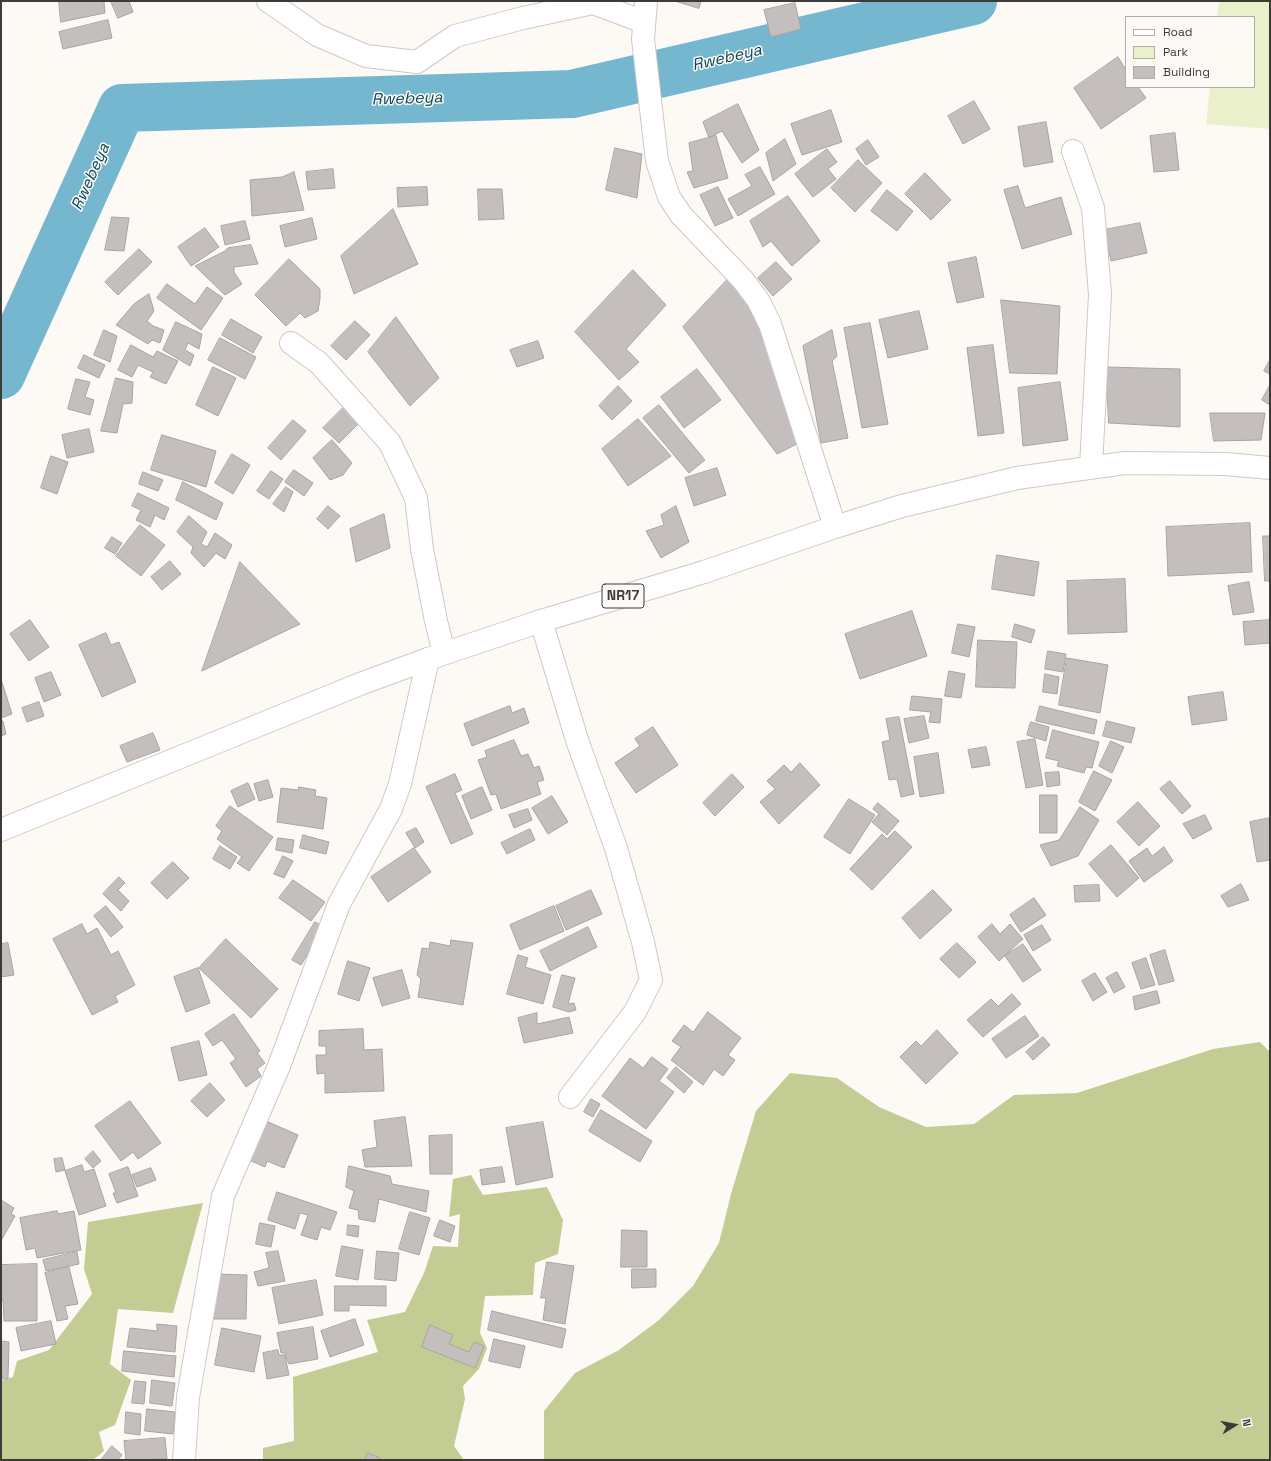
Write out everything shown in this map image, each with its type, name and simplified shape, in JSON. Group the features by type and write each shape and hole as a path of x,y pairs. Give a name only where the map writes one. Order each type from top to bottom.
{"street":[{"path":"268,1 317,35 366,56 417,62 455,36 523,18 593,3 644,21 657,161 669,197 681,215 743,280 758,300 767,318 835,527"},
{"path":"1073,151 1093,208 1100,294 1091,468"},
{"path":"184,1460 188,1397 224,1196 279,1066 339,904 391,809 400,784 436,656 436,621 422,549 416,498 390,443 319,363 291,343"},
{"name":"NR17","path":"1,830 360,684 436,656 541,621 704,572 835,527 902,506 1017,478 1125,463 1180,462 1270,468"},
{"path":"541,621 578,743 616,848 643,942 651,980 635,1012 570,1097"}],"green space":[{"path":"1219,1 1270,1 1270,129 1206,124 1210,88 1255,88 1255,16 1217,16"},
{"path":"1260,1042 1270,1052 1270,1460 544,1460 544,1411 575,1373 619,1350 659,1320 693,1286 719,1243 731,1194 756,1111 790,1073 837,1078 879,1107 926,1127 974,1124 1014,1095 1077,1093 1213,1049"},
{"path":"471,1175 483,1195 547,1187 563,1220 558,1254 535,1263 533,1295 485,1296 480,1333 487,1348 479,1369 463,1386 465,1399 454,1446 464,1460 263,1460 263,1448 294,1441 293,1377 378,1352 367,1320 405,1312 424,1273 433,1246 458,1247 460,1214 449,1217 453,1179"},
{"path":"203,1203 173,1313 118,1309 110,1364 131,1380 115,1425 99,1432 104,1451 93,1460 1,1460 1,1381 13,1377 17,1361 49,1350 92,1294 84,1269 88,1222"}],"building":[{"path":"59,1 104,1 105,13 61,22"},
{"path":"111,1 129,1 133,12 118,18"},
{"path":"675,1 701,1 699,8"},
{"path":"795,3 801,29 771,37 764,10"},
{"path":"108,20 112,38 63,49 59,32"},
{"path":"1118,57 1125,68 1125,88 1139,88 1146,98 1101,129 1074,88"},
{"path":"974,101 990,129 963,144 948,116"},
{"path":"738,104 759,150 742,163 722,131 709,138 703,122"},
{"path":"831,110 842,142 802,155 791,124"},
{"path":"1046,122 1053,162 1024,167 1018,127"},
{"path":"1175,133 1179,170 1154,172 1150,136"},
{"path":"716,136 728,178 694,188 687,172 693,171 689,143"},
{"path":"785,139 796,164 773,181 766,153"},
{"path":"868,140 879,157 866,165 856,149"},
{"path":"615,148 642,154 637,198 606,190"},
{"path":"827,149 837,162 828,169 836,179 813,197 795,174"},
{"path":"858,160 882,183 855,212 831,188"},
{"path":"760,167 775,194 738,216 728,199 752,186 745,175"},
{"path":"333,169 335,188 308,190 306,172"},
{"path":"294,172 304,210 252,216 250,180 282,177"},
{"path":"925,173 951,200 931,220 905,194"},
{"path":"1018,186 1025,208 1061,197 1072,234 1022,249 1004,190"},
{"path":"427,187 428,205 398,207 397,188"},
{"path":"718,187 733,218 715,226 700,195"},
{"path":"478,189 502,189 504,219 479,220"},
{"path":"887,190 913,211 897,231 871,211"},
{"path":"788,196 820,241 792,266 771,241 763,247 750,221"},
{"path":"393,209 418,264 354,294 341,256"},
{"path":"112,217 129,218 124,251 105,250"},
{"path":"312,218 317,239 285,247 280,226"},
{"path":"245,221 250,239 225,245 221,226"},
{"path":"1140,223 1147,253 1111,261 1104,230"},
{"path":"205,228 219,247 191,266 178,247"},
{"path":"251,245 258,264 234,267 234,272 242,284 225,295 195,266 228,248"},
{"path":"139,249 152,262 118,295 105,282"},
{"path":"976,257 984,297 957,303 948,263"},
{"path":"289,259 320,289 320,299 318,311 305,318 300,313 286,326 255,295"},
{"path":"776,262 792,279 773,296 758,278"},
{"path":"633,270 666,305 626,349 639,362 619,380 575,332"},
{"path":"729,278 764,322 799,443 777,454 683,327"},
{"path":"167,284 195,304 207,287 223,298 201,330 157,298"},
{"path":"149,294 154,311 147,321 153,326 164,330 160,343 152,340 148,344 116,325 134,304"},
{"path":"1001,300 1060,306 1057,374 1010,373"},
{"path":"919,311 928,349 888,358 879,320"},
{"path":"396,317 439,378 410,406 368,352"},
{"path":"231,319 262,337 253,353 222,335"},
{"path":"355,321 370,335 346,360 331,346"},
{"path":"176,322 202,334 199,349 188,343 185,350 194,355 190,366 163,350"},
{"path":"870,323 888,424 862,428 844,328"},
{"path":"104,330 117,336 110,362 94,355"},
{"path":"832,330 837,356 832,361 848,438 821,443 803,346"},
{"path":"220,338 256,357 245,379 208,360"},
{"path":"538,341 544,358 517,367 510,350"},
{"path":"131,345 153,357 157,351 178,361 166,384 150,377 153,372 138,365 132,377 118,370"},
{"path":"993,345 1004,433 978,436 967,348"},
{"path":"84,355 105,365 99,378 78,368"},
{"path":"1270,360 1270,374 1264,371"},
{"path":"213,367 236,378 218,416 196,405"},
{"path":"1106,367 1180,369 1180,427 1109,423"},
{"path":"697,369 721,400 684,428 661,397"},
{"path":"116,378 133,382 132,403 123,404 117,433 101,431"},
{"path":"76,379 90,382 85,397 94,400 90,415 68,409"},
{"path":"1060,382 1068,440 1023,446 1018,388"},
{"path":"1270,385 1270,405 1262,400"},
{"path":"618,386 632,401 612,420 599,406"},
{"path":"659,405 705,460 689,473 643,418"},
{"path":"344,407 360,422 339,443 323,428"},
{"path":"1210,413 1265,413 1261,440 1214,441"},
{"path":"638,419 671,456 628,486 602,449"},
{"path":"293,420 306,431 281,460 268,448"},
{"path":"89,429 94,452 67,458 62,435"},
{"path":"162,435 216,451 206,487 151,470"},
{"path":"332,440 352,463 343,475 330,480 313,458"},
{"path":"232,454 250,465 233,494 215,483"},
{"path":"51,456 68,462 57,494 41,488"},
{"path":"717,468 726,495 694,506 685,478"},
{"path":"294,470 313,483 304,496 285,482"},
{"path":"271,471 283,479 269,499 257,491"},
{"path":"143,472 163,480 158,491 139,484"},
{"path":"183,482 223,503 216,520 176,500"},
{"path":"286,487 293,492 284,512 273,504"},
{"path":"138,493 169,508 164,520 155,515 150,527 136,520 141,510 132,506"},
{"path":"328,506 340,516 328,529 317,519"},
{"path":"676,506 689,542 661,558 646,531 664,525 661,515"},
{"path":"384,514 390,548 356,562 350,529"},
{"path":"189,516 207,532 201,544 207,547 215,533 232,545 225,559 216,553 204,567 191,553 193,547 177,532"},
{"path":"1250,523 1252,572 1168,576 1166,527"},
{"path":"140,525 165,545 141,576 116,556"},
{"path":"1263,536 1270,536 1270,581 1265,581"},
{"path":"112,537 122,543 115,554 105,548"},
{"path":"997,555 1039,562 1034,596 992,589"},
{"path":"170,561 181,574 162,590 151,577"},
{"path":"240,562 300,624 202,671"},
{"path":"1125,579 1127,632 1068,634 1067,581"},
{"path":"1249,582 1254,612 1233,615 1228,586"},
{"path":"912,611 927,656 860,679 845,634"},
{"path":"30,620 49,647 29,661 10,634"},
{"path":"1270,620 1270,643 1245,645 1243,622"},
{"path":"958,624 975,627 969,657 952,653"},
{"path":"1015,624 1035,630 1031,643 1012,637"},
{"path":"106,633 111,645 119,642 136,682 102,697 79,645"},
{"path":"978,640 1017,642 1015,688 976,687"},
{"path":"1048,651 1066,654 1063,672 1045,669"},
{"path":"1067,658 1108,665 1100,713 1059,705"},
{"path":"949,671 965,674 961,698 945,696"},
{"path":"51,672 61,695 44,702 35,678"},
{"path":"1045,674 1059,677 1057,694 1043,692"},
{"path":"1,679 12,714 1,718"},
{"path":"1223,692 1227,720 1192,725 1188,697"},
{"path":"912,696 942,699 940,723 929,722 931,712 910,710"},
{"path":"39,702 44,716 27,722 22,708"},
{"path":"510,706 512,713 524,708 529,723 472,746 464,724"},
{"path":"1040,706 1097,720 1094,734 1036,721"},
{"path":"924,716 929,738 909,743 904,719"},
{"path":"899,717 914,794 901,797 897,779 889,780 882,742 890,740 886,719"},
{"path":"1,721 3,721 6,734 1,736"},
{"path":"1107,721 1135,728 1131,743 1103,736"},
{"path":"1031,722 1049,727 1046,741 1027,735"},
{"path":"653,727 678,765 636,793 615,763 640,746 635,739"},
{"path":"1053,730 1099,742 1092,768 1086,767 1084,773 1057,766 1059,761 1046,758"},
{"path":"153,733 160,750 127,762 120,746"},
{"path":"1035,739 1043,785 1026,788 1017,742"},
{"path":"514,740 521,756 528,754 534,768 539,766 544,780 537,782 541,794 501,809 496,794 491,795 478,760 487,757 485,751"},
{"path":"1111,741 1124,747 1112,773 1099,766"},
{"path":"986,747 990,765 972,768 968,750"},
{"path":"938,753 944,793 920,797 914,757"},
{"path":"800,763 820,785 779,824 760,802 775,789 767,781 784,765 791,772"},
{"path":"1094,771 1112,780 1095,811 1079,802"},
{"path":"1059,772 1060,785 1047,787 1045,773"},
{"path":"455,774 462,790 455,793 473,834 451,844 426,787"},
{"path":"732,774 744,787 715,816 703,803"},
{"path":"268,780 273,797 259,801 254,784"},
{"path":"1170,781 1191,806 1182,814 1160,789"},
{"path":"248,783 255,799 238,807 231,791"},
{"path":"299,787 316,790 315,796 327,798 323,829 277,822 281,788 298,790"},
{"path":"482,787 492,810 471,819 462,796"},
{"path":"1040,795 1057,795 1057,833 1040,833"},
{"path":"552,796 568,822 548,834 532,808"},
{"path":"849,799 875,815 850,854 824,837"},
{"path":"1138,802 1160,826 1139,846 1117,822"},
{"path":"878,803 899,821 887,835 872,822 879,814 873,809"},
{"path":"230,806 273,837 249,871 237,863 242,857 217,839 222,831 216,826"},
{"path":"1080,807 1099,820 1078,856 1051,866 1040,845 1059,840"},
{"path":"528,809 532,820 514,828 509,815"},
{"path":"1205,815 1212,829 1193,839 1183,824"},
{"path":"1270,818 1270,860 1257,862 1250,822"},
{"path":"416,828 424,842 415,848 406,833"},
{"path":"530,829 535,840 507,854 501,843"},
{"path":"895,831 912,847 872,890 850,869 882,834 887,839"},
{"path":"303,835 329,842 326,854 300,848"},
{"path":"278,838 294,840 292,853 276,850"},
{"path":"1111,845 1139,878 1117,897 1089,864"},
{"path":"220,846 237,857 230,869 213,859"},
{"path":"1164,847 1173,861 1144,882 1129,861 1147,848 1152,856"},
{"path":"414,848 431,872 388,902 371,877"},
{"path":"283,856 293,861 284,878 274,874"},
{"path":"173,862 189,878 167,899 151,883"},
{"path":"119,877 125,883 118,890 129,901 121,911 103,894"},
{"path":"293,880 325,902 311,921 279,898"},
{"path":"1241,884 1249,900 1228,907 1221,896"},
{"path":"1099,885 1100,901 1075,902 1074,886"},
{"path":"591,890 602,914 566,930 556,906"},
{"path":"933,890 952,910 920,939 902,918"},
{"path":"1034,898 1046,915 1021,932 1010,915"},
{"path":"106,906 123,927 111,937 94,916"},
{"path":"554,906 564,931 520,950 510,925"},
{"path":"315,922 324,927 301,965 292,960"},
{"path":"82,924 87,934 97,928 111,955 118,951 135,985 115,996 118,1002 92,1015 53,939"},
{"path":"992,924 1000,934 1010,924 1023,939 999,961 978,937"},
{"path":"1042,925 1051,940 1033,951 1024,935"},
{"path":"588,927 597,947 550,971 540,951"},
{"path":"226,939 278,989 251,1018 199,968"},
{"path":"451,940 473,943 463,1005 418,997 421,979 417,975 422,948 429,949 430,942 450,946"},
{"path":"8,943 14,975 1,977 1,944"},
{"path":"957,943 976,962 959,978 940,959"},
{"path":"1023,944 1041,970 1023,982 1005,956"},
{"path":"1165,950 1174,981 1159,985 1150,955"},
{"path":"518,955 528,958 525,967 551,975 543,1004 507,994"},
{"path":"1146,958 1155,985 1141,989 1132,963"},
{"path":"348,961 370,968 359,1001 338,994"},
{"path":"198,968 210,1003 186,1012 174,977"},
{"path":"402,970 410,998 382,1006 373,978"},
{"path":"1117,972 1125,987 1114,993 1106,978"},
{"path":"1095,973 1107,992 1093,1001 1082,981"},
{"path":"562,975 575,978 568,1004 574,1003 576,1010 569,1012 553,1007"},
{"path":"1157,991 1160,1003 1135,1010 1133,997"},
{"path":"1012,994 1021,1004 983,1037 967,1020 991,999 998,1006"},
{"path":"708,1012 741,1038 728,1055 735,1060 723,1076 714,1069 703,1085 671,1060 681,1047 672,1041 684,1025 693,1032"},
{"path":"537,1013 537,1024 569,1017 573,1033 524,1043 518,1018"},
{"path":"234,1014 260,1051 257,1053 265,1063 257,1069 261,1076 246,1087 230,1063 236,1059 222,1040 213,1046 205,1034"},
{"path":"1025,1016 1039,1036 1006,1058 992,1039"},
{"path":"363,1029 364,1050 382,1049 384,1091 325,1093 325,1073 317,1074 316,1055 326,1055 326,1046 319,1046 319,1031"},
{"path":"937,1030 958,1053 926,1084 900,1057 916,1041 921,1046"},
{"path":"1043,1037 1050,1045 1033,1060 1026,1052"},
{"path":"199,1041 207,1075 179,1081 171,1048"},
{"path":"652,1057 668,1069 659,1081 674,1092 646,1129 602,1096 630,1058 643,1068"},
{"path":"676,1067 693,1082 684,1093 667,1078"},
{"path":"210,1083 225,1100 207,1117 191,1101"},
{"path":"591,1099 600,1104 593,1117 584,1112"},
{"path":"130,1101 161,1143 138,1159 133,1152 121,1161 95,1126"},
{"path":"601,1110 652,1141 640,1162 589,1131"},
{"path":"405,1117 412,1166 365,1167 362,1150 377,1147 374,1121"},
{"path":"266,1121 298,1135 284,1168 267,1161 265,1167 249,1160"},
{"path":"543,1122 553,1177 516,1185 506,1128"},
{"path":"452,1135 452,1174 430,1174 429,1136"},
{"path":"93,1151 101,1161 93,1168 85,1159"},
{"path":"62,1158 65,1170 56,1172 54,1159"},
{"path":"82,1165 84,1172 94,1169 106,1206 79,1215 65,1171"},
{"path":"349,1166 390,1176 392,1184 429,1191 426,1212 379,1199 375,1222 359,1219 358,1210 349,1208 354,1191 346,1187"},
{"path":"128,1167 138,1196 117,1203 113,1193 116,1193 109,1174"},
{"path":"502,1167 505,1182 482,1185 480,1170"},
{"path":"151,1168 156,1180 137,1187 132,1175"},
{"path":"277,1192 337,1212 330,1230 321,1227 317,1240 301,1235 308,1215 300,1213 295,1229 268,1220"},
{"path":"1,1200 14,1208 11,1214 15,1216 2,1239 1,1238"},
{"path":"57,1211 58,1214 74,1211 81,1250 37,1258 35,1248 26,1250 20,1218"},
{"path":"410,1212 430,1218 419,1255 399,1249"},
{"path":"440,1220 455,1226 450,1242 434,1236"},
{"path":"260,1223 275,1226 271,1247 256,1244"},
{"path":"348,1225 359,1226 358,1237 347,1235"},
{"path":"622,1230 647,1231 647,1267 621,1267"},
{"path":"342,1246 363,1250 358,1280 336,1276"},
{"path":"278,1251 285,1281 258,1286 254,1272 269,1268 266,1253"},
{"path":"377,1251 399,1253 396,1281 375,1279"},
{"path":"77,1252 79,1264 46,1271 43,1260"},
{"path":"547,1262 574,1266 565,1324 543,1320 546,1298 541,1298"},
{"path":"37,1264 37,1321 4,1321 3,1300 1,1300 1,1265"},
{"path":"69,1267 78,1304 65,1306 68,1319 57,1321 45,1273"},
{"path":"632,1269 656,1269 656,1287 632,1288"},
{"path":"214,1274 247,1275 246,1319 214,1319"},
{"path":"316,1280 323,1315 279,1324 272,1288"},
{"path":"335,1286 386,1286 386,1306 349,1305 349,1311 335,1311"},
{"path":"492,1311 566,1329 562,1348 488,1330"},
{"path":"355,1319 364,1345 330,1357 321,1331"},
{"path":"51,1321 56,1344 21,1351 16,1328"},
{"path":"157,1324 177,1326 175,1352 127,1347 130,1328 157,1331"},
{"path":"430,1325 453,1335 449,1344 469,1352 474,1342 484,1346 475,1368 422,1347"},
{"path":"313,1327 318,1359 289,1364 285,1355 286,1353 281,1353 277,1333"},
{"path":"222,1328 261,1336 254,1372 215,1365"},
{"path":"494,1339 525,1346 520,1368 489,1361"},
{"path":"1,1341 9,1342 8,1379 1,1379"},
{"path":"278,1350 279,1355 285,1355 289,1375 267,1379 263,1353"},
{"path":"124,1351 176,1356 174,1377 122,1371"},
{"path":"152,1380 175,1383 172,1406 150,1403"},
{"path":"135,1381 146,1382 144,1404 132,1403"},
{"path":"147,1409 175,1412 173,1434 145,1431"},
{"path":"126,1412 141,1414 140,1435 125,1433"},
{"path":"165,1438 167,1459 126,1460 124,1441"},
{"path":"112,1446 122,1455 118,1460 101,1460"},
{"path":"368,1453 380,1458 379,1460 365,1460"}],"waterway":[{"name":"Rwebeya","path":"1,375 122,108 572,94 973,1"}]}
